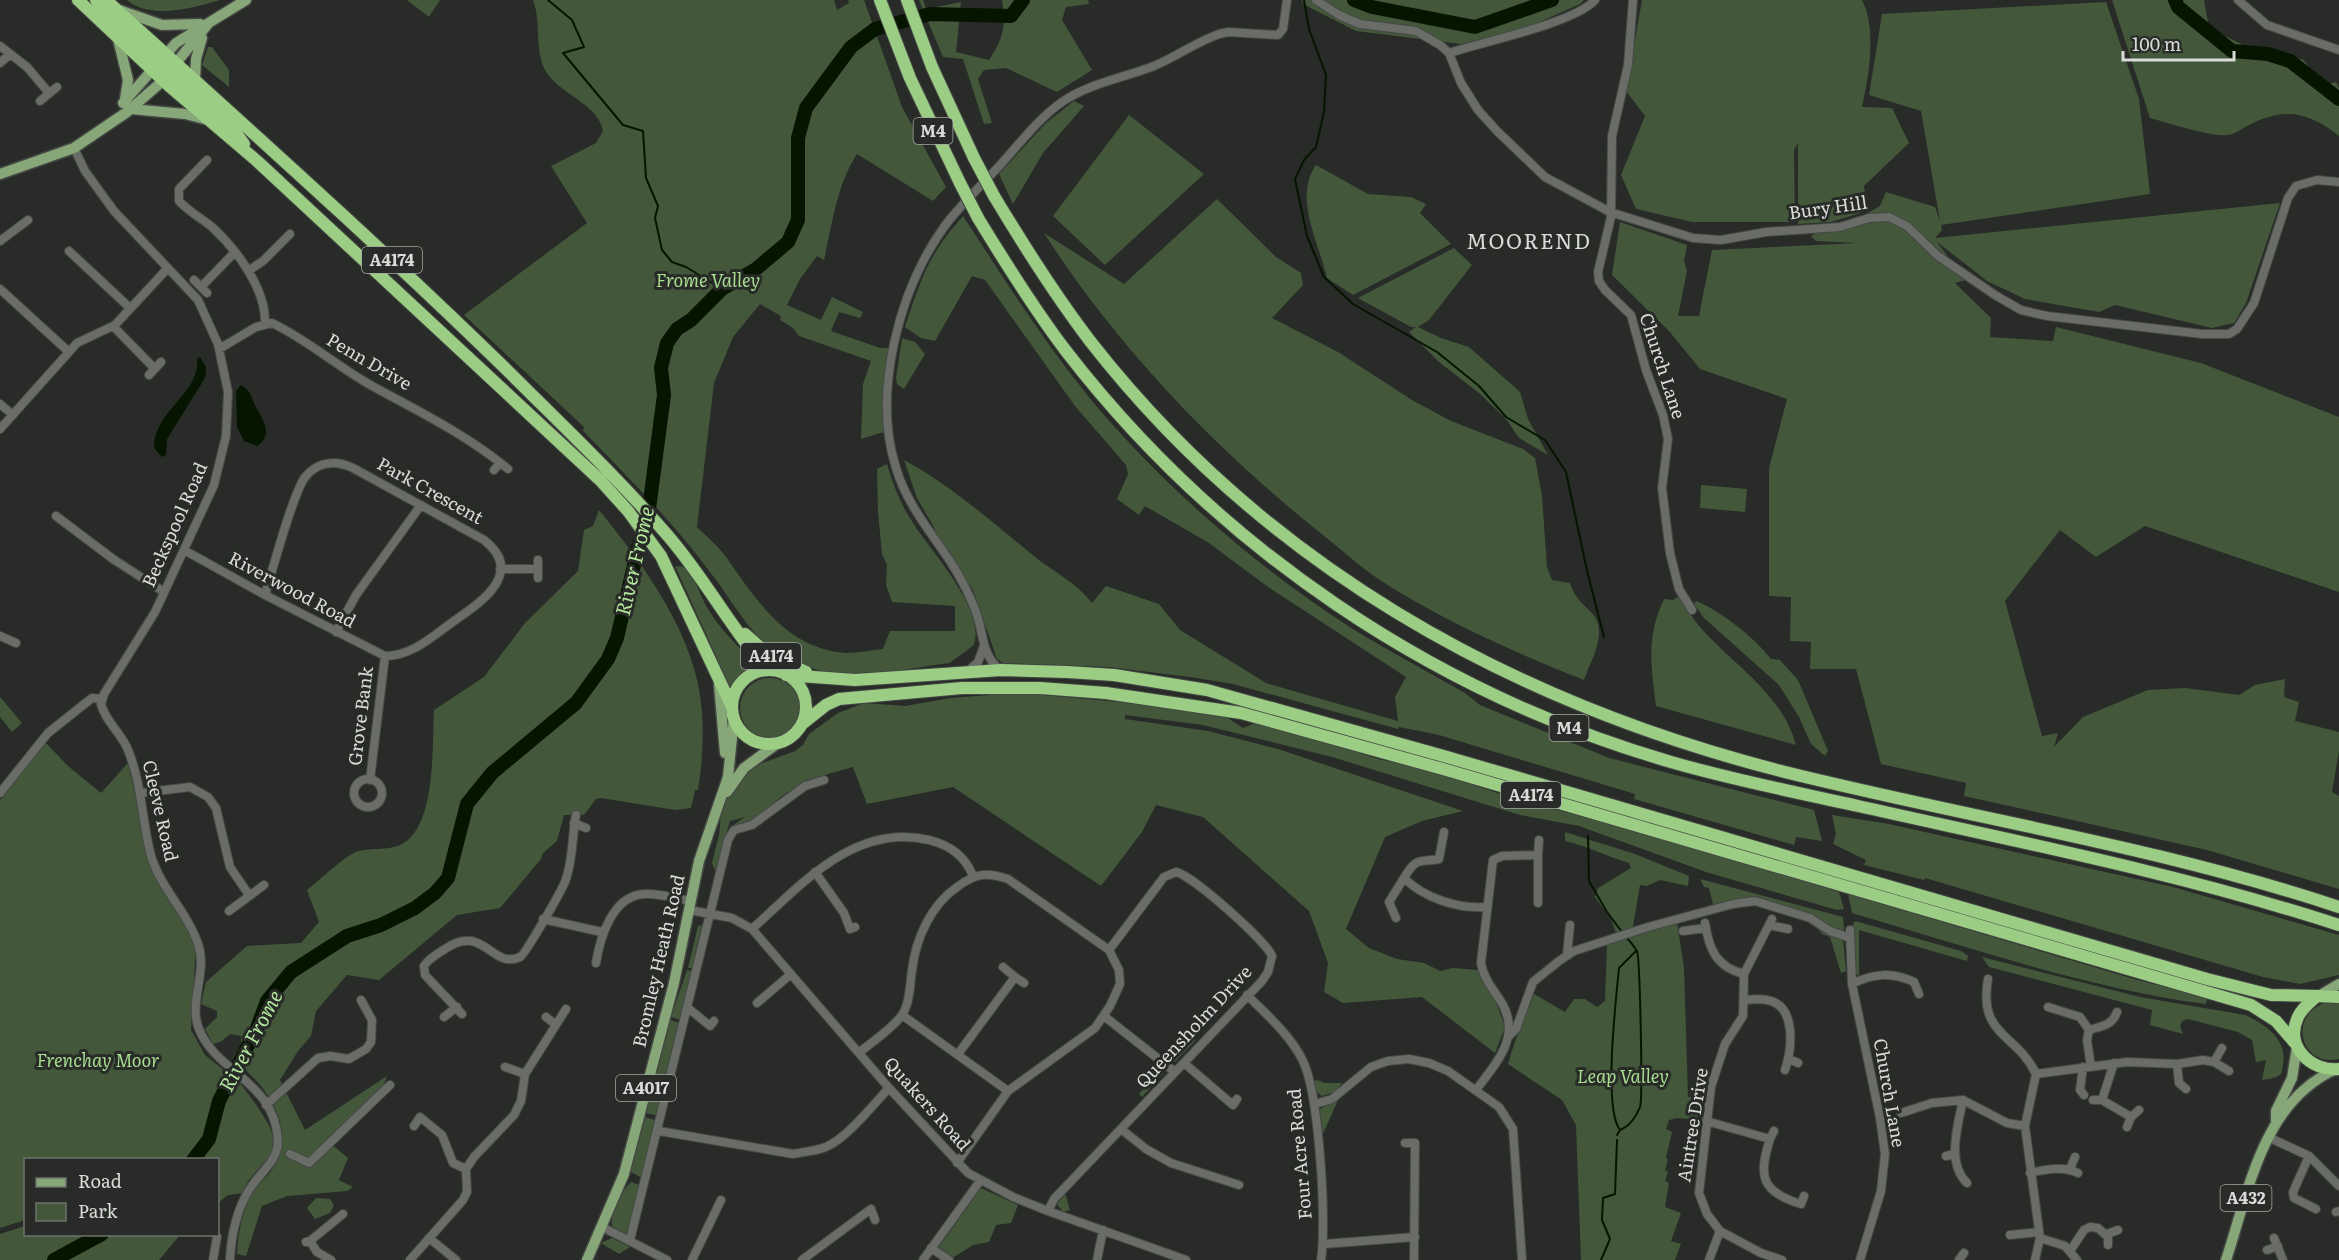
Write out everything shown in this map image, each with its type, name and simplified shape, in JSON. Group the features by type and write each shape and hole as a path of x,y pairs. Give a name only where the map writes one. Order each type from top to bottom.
{"highway":[{"name":"A4174","path":"78,0 118,39 159,62"},
{"path":"96,0 107,15 170,72"},
{"name":"M4","path":"880,0 910,78 978,218 1018,283 1066,351 1115,410 1182,479 1233,526 1357,619 1414,654 1482,690 1548,720 1673,763 1776,789 2158,873 2339,925"},
{"name":"M4","path":"907,0 932,67 994,196 1038,268 1090,341 1134,393 1184,446 1246,505 1367,596 1454,647 1557,698 1680,743 1851,788 2158,855 2339,906"},
{"name":"A4174","path":"110,4 159,62 232,129 257,161"},
{"name":"A4174","path":"170,72 195,80 458,323 601,463 694,568 745,644 766,670"},
{"name":"A4174","path":"170,72 208,120 257,161 600,480 645,534 674,579 733,713 744,734 751,739 769,744 778,743 796,732 802,724 826,705 839,699 962,688 1040,688 1106,693 1241,713 1432,766 2251,1005 2276,1021 2296,1045"},
{"name":"A4174","path":"725,612 750,640 776,659 801,671 830,679"},
{"name":"A4174","path":"733,713 740,685 752,675 766,670 786,675 830,679 1001,670 1114,675 1175,684 1253,701 2207,980 2271,995 2320,995"},
{"name":"A4174","path":"786,675 803,692 806,708 802,724"},
{"path":"2338,1069 2311,1064 2296,1045 2294,1029 2297,1018 2320,995 2339,997"}],"main road":[{"path":"127,106 159,62 188,33 208,24 246,0"},
{"path":"110,4 162,25 208,24"},
{"path":"0,174 74,148 170,72 208,24"},
{"path":"195,80 197,54 208,24"},
{"path":"118,39 129,84 127,106"},
{"path":"127,106 185,114 208,120"},
{"name":"A4017","path":"699,861 705,828 725,764 726,742 718,680"},
{"name":"Bromley Heath Road","path":"586,1260 624,1174 674,983 699,861 731,764 733,713"},
{"name":"Bromley Heath Road","path":"718,806 744,768 778,743"},
{"path":"2320,995 2339,984"},
{"name":"A432","path":"2276,1121 2276,1111 2292,1078 2296,1045"},
{"name":"A432","path":"2226,1260 2268,1137 2276,1121 2302,1090 2317,1078 2338,1069"}],"street":[{"path":"1001,670 990,661 984,646 980,623 967,590 920,521 903,490 895,466 886,398 888,375 899,327 923,259 945,225 1027,135 1063,101 1090,86 1151,67 1219,34 1228,32 1278,35 1283,29 1287,0"},
{"path":"1316,0 1339,15 1360,24 1416,32 1440,45 1449,53 1559,20 1589,7 1595,0"},
{"path":"1610,212 1612,136 1628,65 1633,0"},
{"path":"2238,0 2267,25 2339,50"},
{"path":"0,46 27,67 49,93"},
{"name":"Bury Hill","path":"1449,53 1461,83 1478,110 1497,131 1545,177 1610,212 1693,238 1720,240 1766,232 1840,227 1869,218 1889,218 1907,226 1938,256 2022,310 2047,316 2216,335 2237,329 2254,303 2288,198 2296,186 2317,180 2339,182"},
{"path":"0,63 10,54"},
{"path":"40,101 57,87"},
{"name":"Beckspool Road","path":"74,148 86,171 114,211 198,300 211,324 228,392 226,436 217,476 164,592 133,651 102,699"},
{"path":"207,160 179,189 179,201 211,226 234,252 248,271 266,310 265,323 219,349"},
{"name":"Church Lane","path":"1610,212 1611,217 1598,272 1599,281 1631,315 1646,370 1664,415 1668,439 1662,488 1670,554 1679,589 1692,610"},
{"path":"0,241 27,219"},
{"path":"248,271 263,261 290,234"},
{"path":"69,251 130,308"},
{"path":"201,287 234,252"},
{"path":"0,429 69,352 82,340 113,326 167,269"},
{"path":"0,289 69,352"},
{"name":"Penn Drive","path":"265,323 285,330 373,386 418,408 497,466 508,469"},
{"path":"113,326 155,369"},
{"path":"0,404 13,415"},
{"name":"Park Crescent","path":"265,595 300,485 315,468 333,463 345,464 486,542 496,554 500,569"},
{"path":"336,632 356,595 421,505"},
{"path":"56,516 113,559 164,592"},
{"name":"Riverwood Road","path":"184,550 265,595 385,656"},
{"path":"385,656 398,655 412,650 487,598 497,583 500,569 538,569"},
{"path":"0,636 16,643"},
{"path":"966,673 978,662 984,646"},
{"name":"Grove Bank","path":"370,780 385,656"},
{"path":"0,793 48,733 92,698 102,699"},
{"name":"Cleeve Road","path":"102,699 102,710 128,749 140,793 151,856 161,882 198,942 201,955 197,1005 198,1028 203,1038 224,1061 252,1084 275,1122 278,1144 271,1163 252,1187 240,1209 230,1260"},
{"name":"Bromley Heath Road","path":"630,1240 728,840 734,830 752,825 805,786 824,780"},
{"path":"140,793 190,787 208,797 216,808 230,867 249,895"},
{"path":"444,1017 459,1010 425,975 424,966 457,941 467,939 505,959 519,957 527,951 543,918 566,880 575,819 586,828"},
{"path":"1396,918 1389,902 1412,865 1419,860 1439,859 1444,832"},
{"path":"752,929 815,872 847,851 880,839 901,836 937,842 953,850 966,861 973,876"},
{"path":"1538,903 1539,840"},
{"path":"1476,1090 1503,1055 1509,1036 1508,1017 1504,1006 1482,971 1481,953 1487,932 1486,907 1491,867 1496,856 1538,855"},
{"path":"815,872 844,913 848,929"},
{"path":"860,1052 902,1016 907,1003 913,963 928,920 947,894 973,876 989,873 1008,879 1109,950 1119,970 1119,984 1104,1016 1081,1040 1008,1091 957,1162"},
{"name":"Queensholm Drive","path":"1048,1211 1054,1199 1268,972 1272,956 1270,949 1182,873 1169,873 1164,877 1109,950"},
{"path":"1404,878 1427,895 1471,908 1486,907"},
{"path":"229,911 264,885"},
{"name":"Quakers Road","path":"602,932 615,912 642,894 690,905 709,914 732,918 752,929 889,1088 957,1162 980,1181 1048,1211 1186,1260"},
{"name":"Church Lane","path":"1567,956 1625,934 1733,904 1755,901 1810,918 1830,932 1850,934 1852,984 1881,1118 1885,1154 1881,1191 1860,1260"},
{"path":"543,918 602,932 596,963"},
{"name":"Aintree Drive","path":"1782,1260 1761,1253 1720,1231 1707,1215 1699,1193 1706,1120 1725,1044 1743,1016 1744,974 1770,922 1788,929"},
{"path":"1509,1036 1516,1029 1533,982 1567,956 1570,925"},
{"path":"1683,931 1706,926 1712,954 1728,968 1744,974"},
{"path":"1003,967 1024,983"},
{"path":"757,1003 791,974"},
{"path":"1852,984 1866,977 1885,974 1902,976 1914,982 1926,982"},
{"path":"958,1054 1015,977"},
{"path":"1988,979 1987,1008 1990,1019 2031,1062 2036,1074 2025,1126 2039,1235 2035,1260"},
{"path":"1914,982 1919,994"},
{"name":"Four Acre Road","path":"1247,995 1280,1029 1302,1059 1315,1104 1324,1244 1321,1260"},
{"path":"1744,1000 1767,999 1785,1011 1789,1024 1789,1059 1785,1070"},
{"path":"266,1104 318,1058 330,1056 349,1059 366,1049 371,1042 372,1020 361,1000"},
{"path":"2053,1006 2080,1017 2089,1030 2087,1067 2080,1090 2084,1095"},
{"path":"688,1008 710,1026 714,1021"},
{"path":"410,1260 463,1200 467,1192 466,1169 474,1157 514,1115 522,1101 525,1074 566,1009"},
{"path":"2089,1030 2108,1025 2114,1020 2117,1012"},
{"path":"902,1016 1008,1091"},
{"path":"1104,1016 1175,1072"},
{"path":"546,1017 556,1024"},
{"path":"2214,1062 2222,1048"},
{"path":"1789,1059 1798,1064"},
{"path":"1315,1104 1332,1099 1371,1067 1398,1060 1429,1063 1448,1071 1499,1107 1513,1129 1522,1260"},
{"path":"2036,1074 2115,1063 2177,1064 2203,1060 2214,1062 2229,1071"},
{"path":"1184,1063 1232,1105"},
{"path":"2115,1063 2098,1100 2131,1117"},
{"path":"2177,1064 2179,1083 2186,1089"},
{"path":"505,1067 525,1074"},
{"path":"290,1154 309,1163 390,1085"},
{"path":"658,1131 793,1154 811,1151 826,1147 840,1138 889,1088"},
{"path":"1901,1113 1932,1103 1964,1100 2007,1123 2025,1126"},
{"path":"1964,1100 1951,1155 1967,1183"},
{"path":"2127,1128 2131,1117 2139,1110"},
{"path":"414,1126 422,1113 442,1135 453,1163 466,1169"},
{"path":"1706,1120 1772,1135 1762,1167 1769,1184 1776,1196 1801,1204 1804,1196"},
{"path":"1121,1129 1146,1149 1171,1163 1230,1178 1239,1185"},
{"path":"2268,1137 2308,1156 2339,1186"},
{"path":"1405,1143 1419,1143 1414,1260"},
{"path":"2308,1156 2293,1192 2294,1198 2316,1209"},
{"path":"2030,1173 2054,1168 2074,1171 2075,1157"},
{"path":"923,1260 980,1181"},
{"path":"692,1260 721,1200"},
{"path":"802,1260 870,1206 875,1220"},
{"path":"331,1260 316,1252 308,1241 343,1214"},
{"path":"602,1227 667,1260"},
{"path":"2070,1251 2084,1230 2090,1227 2098,1228 2107,1234"},
{"path":"1097,1260 1103,1230"},
{"path":"2107,1234 2118,1230"},
{"path":"1709,1260 1720,1231"},
{"path":"2107,1234 2108,1245"},
{"path":"2010,1235 2039,1235 2070,1251 2077,1260"},
{"path":"213,1260 217,1237"},
{"path":"1324,1244 1414,1237"},
{"path":"429,1238 456,1260"},
{"path":"2267,1250 2276,1242 2283,1260"},
{"path":"931,1248 949,1260"}],"green space":[{"path":"127,0 220,0 185,9 159,11 147,10"},
{"path":"407,0 440,0 429,17"},
{"name":"Frome Valley","path":"533,0 834,0 837,10 849,3 848,0 864,0 902,107 946,187 933,201 857,154 840,191 824,260 817,256 800,279 787,305 821,320 832,297 863,312 860,318 839,312 831,331 880,348 889,348 885,377 884,432 861,439 863,384 871,361 799,336 793,328 780,320 781,316 760,304 733,337 714,383 697,527 723,553 762,606 776,620 790,632 825,650 855,653 883,649 890,631 955,631 955,606 892,602 886,585 887,565 882,554 878,511 877,469 887,464 905,509 954,581 972,615 976,630 974,644 950,663 879,673 836,674 801,664 769,647 745,621 680,535 649,499 582,430 585,428 464,315 587,223 551,166 596,143 603,131 595,115 555,83 544,68 539,49 536,9"},
{"path":"919,0 923,0 926,9 961,2 956,52 989,60 1003,31 1002,0 1088,0 1089,4 1066,7 1062,20 1092,70 1057,92 1006,68 984,70 978,79 992,123 984,124 963,59 943,57"},
{"path":"1302,0 1584,0 1580,4 1524,29 1461,44 1356,31 1303,4"},
{"path":"1642,0 1862,0 1869,25 1870,53 1862,107 1892,108 1909,143 1864,186 1867,211 1831,222 1798,224 1798,143 1794,150 1795,222 1692,222 1636,209 1621,175 1645,116 1626,91"},
{"path":"2112,0 2204,0 2209,28 2243,45 2304,60 2322,86 2336,82 2339,88 2339,136 2318,122 2288,114 2265,118 2228,135 2201,132 2150,118"},
{"path":"2106,2 2139,99 2150,194 1941,225 1942,230 1935,238 2280,203 2246,303 2234,323 2212,328 2115,305 2099,312 2025,299 1987,281 1936,241 1966,280 1955,283 1991,318 1990,337 2053,341 2056,327 2201,363 2339,417 2339,592 2145,526 2096,557 2060,530 2005,601 2042,736 2058,733 2054,747 2083,717 2148,690 2185,688 2239,695 2255,685 2285,679 2284,697 2299,702 2295,721 2339,732 2339,751 2332,792 2339,796 2339,889 2207,850 1964,796 1966,783 1881,764 1856,669 1810,669 1811,642 1790,641 1791,597 1769,596 1769,468 1787,399 1700,369 1669,331 1612,275 1620,222 1687,245 1684,261 1687,271 1678,316 1699,316 1712,250 1858,243 1816,241 1811,236 1830,225 1866,214 1880,206 1886,192 1935,207 1940,221 1921,111 1869,95 1882,14"},
{"path":"208,47 212,47 229,70 229,87 202,65"},
{"path":"1074,101 1084,106 1043,153 1013,204 999,174 1046,123"},
{"path":"1129,115 1204,174 1105,265 1053,216"},
{"path":"1316,165 1368,194 1411,197 1426,204 1420,213 1451,244 1353,295 1327,278 1314,235 1307,206 1307,191"},
{"path":"1217,199 1276,257 1301,273 1303,285 1272,318 1338,352 1412,400 1451,421 1523,449 1535,458 1542,496 1547,567 1552,580 1570,583 1576,596 1592,613 1599,629 1597,646 1584,680 1479,635 1403,594 1365,570 1284,503 1207,433 1136,357 1103,316 1044,233 1124,284"},
{"path":"963,216 1023,308 1088,396 1117,430 1182,496 1290,586 1366,637 1465,693 1480,705 1609,758 1814,810 1822,841 1796,837 1794,845 1634,799 1635,794 1439,735 1399,727 1398,729 1233,684 1109,667 1003,663 997,659 973,590 932,531 935,529 917,498 904,460 939,481 971,505 1072,584 1092,603 1106,586 1159,604 1180,630 1266,683 1398,721 1395,697 1406,677 1268,587 1209,543 1145,506 1139,515 1117,499 1128,474 1126,465 1075,406 985,280 972,276 935,341 921,338 905,327 933,256"},
{"path":"1454,248 1472,265 1429,320 1418,327 1441,338 1469,347 1520,392 1528,419 1548,455 1519,438 1506,419 1479,393 1439,362 1409,332 1416,327 1411,327 1358,298"},
{"path":"902,338 915,342 925,354 904,389 897,384 896,378"},
{"path":"1701,485 1747,489 1745,512 1700,508"},
{"path":"599,510 634,555 666,604 690,656 698,684 703,732 698,790 695,790 691,808 675,810 596,799 584,815 564,815 557,841 543,853 541,859 500,908 457,915 379,980 347,975 316,1011 311,1036 298,1051 280,1080 305,1130 387,1076 377,1103 330,1143 348,1158 339,1180 353,1187 347,1191 287,1196 262,1206 246,1256 237,1254 246,1206 255,1189 273,1168 280,1152 282,1137 280,1122 266,1093 256,1080 232,1059 241,1044 241,1036 230,1034 222,1041 213,1044 205,1029 217,1017 217,1011 201,1004 206,982 247,946 301,943 319,922 307,890 354,853 397,846 408,840 417,829 424,814 428,797 434,710 484,677 525,623 578,571 584,530 593,526"},
{"path":"675,566 686,567 713,616 730,638 756,664 740,675 730,687"},
{"path":"1679,596 1700,627 1756,681 1780,710 1796,745 1656,706 1651,651 1654,626 1664,599 1673,600"},
{"path":"1696,601 1716,611 1737,626 1771,659 1780,660 1798,680 1828,751 1825,756 1811,744 1799,717 1779,685 1704,618 1694,604"},
{"path":"770,678 787,683 795,691 800,708 795,725 787,733 770,738 753,733 745,725 740,708 745,691 753,683"},
{"path":"1019,693 1164,706 1228,718 1243,728 1256,723 1378,759 1421,768 1525,802 1636,830 1839,892 1844,909 1837,910 1706,872 1579,826 1520,815 1332,757 1203,725 1125,715 1125,719 1208,731 1278,749 1463,811 1422,821 1385,837 1346,929 1369,948 1397,959 1424,963 1440,971 1453,968 1478,970 1497,1005 1505,1027 1495,1053 1422,997 1343,1003 1324,992 1328,963 1309,911 1203,817 1156,805 1142,832 1101,886 953,787 867,804 853,767 807,780 782,796 755,819 729,828 745,817 730,821 715,871 712,863 726,799 757,765 795,751 803,745 809,734 838,713 864,703 905,706 950,698"},
{"path":"0,697 22,723 12,732 0,717"},
{"name":"Frenchay Moor","path":"45,742 68,766 101,793 128,763 152,869 196,944 191,1030 205,1055 240,1083 255,1103 269,1125 275,1142 272,1154 248,1181 243,1193 228,1195 219,1202 219,1158 24,1158 24,1220 0,1228 0,800"},
{"path":"1832,815 1889,824 2173,887 2339,935 2339,975 2300,984 2263,977 1925,878 1924,880 1864,865 1866,860 1833,844 1836,834"},
{"path":"1565,832 1635,854 1689,876 1688,886 1660,880 1647,886 1640,885 1633,927 1616,933 1611,919 1595,897 1598,888 1631,868 1629,863 1565,841"},
{"path":"1700,879 1843,917 1844,930 1841,934 1820,921 1739,899 1713,905 1709,888 1704,887"},
{"path":"1848,894 2134,979 2207,998 2206,1004 2161,997 2072,977 1852,913"},
{"path":"1855,921 1961,951 1968,956 1967,961 1859,930 1859,976 1854,972 1852,926"},
{"name":"Leap Valley","path":"1677,922 1684,968 1688,1097 1704,1097 1701,1120 1677,1118 1669,1120 1666,1129 1672,1132 1666,1158 1668,1159 1665,1170 1668,1172 1665,1181 1669,1183 1665,1207 1681,1213 1671,1241 1681,1244 1675,1260 1581,1260 1576,1125 1562,1100 1508,1064 1534,994 1565,1012 1574,999 1585,999 1597,1007 1605,1001 1607,945"},
{"path":"1813,923 1843,940 1846,971 1841,973 1830,937 1822,934"},
{"path":"702,925 692,968 688,968 698,926"},
{"path":"1982,957 2140,997 2245,1015 2267,1028 2278,1040 2284,1056 2281,1073 2262,1080 2266,1060 2256,1062 2252,1040 2238,1032 2188,1019 2182,1021 2180,1026 2183,1034 2150,1025 2152,1010 1989,967"},
{"path":"687,970 692,971 681,1020 671,1017"},
{"path":"2327,1002 2339,1003 2339,1059 2326,1060 2315,1056 2303,1039 2306,1018 2314,1009"},
{"path":"670,1020 680,1023 660,1116 646,1113 644,1109"},
{"path":"1194,1038 1196,1040 1175,1062 1163,1055 1178,1054"},
{"path":"1156,1063 1164,1073 1142,1097 1139,1094 1157,1075"},
{"path":"1317,1080 1325,1083 1342,1083 1335,1092 1322,1096 1315,1091 1313,1082"},
{"path":"1339,1098 1322,1136 1322,1143 1320,1109"},
{"path":"642,1116 658,1121 644,1176 640,1177 631,1172 630,1165"},
{"path":"631,1182 639,1185 640,1192 629,1233 624,1235 612,1226 612,1220 617,1202"},
{"path":"981,1188 1018,1205 1011,1223 996,1225 989,1242 973,1245 951,1259 938,1248"},
{"path":"1065,1193 1070,1210 1063,1212 1057,1204"},
{"path":"316,1198 330,1199 334,1205 330,1213 315,1219 307,1208"},
{"path":"24,1226 24,1236 179,1236 159,1260 0,1260 0,1234"},
{"path":"612,1238 630,1247 619,1254 601,1243"}],"shaded area":[{"path":"200,357 206,367 205,378 167,439 166,455 162,457 154,448 156,435 168,413 192,382 197,359"},
{"path":"241,385 249,393 266,428 265,438 257,446 244,441 237,427 236,391"}],"waterway":[{"path":"548,0 572,20 584,47 563,53 623,125 643,131 646,178 658,206 655,218 662,250 672,262 686,267 722,289"},
{"name":"River Frome","path":"195,1158 209,1139 219,1101 257,1028 267,1001 291,972 347,936 381,925 415,908 435,893 448,878 467,804 492,773 576,703 608,659 617,638 638,548 647,524 664,395 661,368 667,343 677,329 691,320 722,289 756,269 788,242 798,220 798,138 806,108 851,47 875,29 930,14 1011,16 1023,0"},
{"path":"1304,0 1309,29 1326,75 1324,112 1316,147 1304,160 1295,179 1307,236 1324,277 1353,304 1437,352 1479,386 1506,417 1545,440 1566,472 1604,637"},
{"name":"River Frome","path":"1354,0 1372,7 1475,27 1552,0"},
{"name":"River Frome","path":"2175,0 2178,7 2232,51 2268,54 2290,61 2339,99"},
{"path":"1588,836 1589,881 1622,932"},
{"path":"1617,1135 1635,1118 1641,1098 1638,960 1637,951 1625,936"},
{"path":"1620,1130 1615,1118 1611,1078 1619,968 1636,951"},
{"path":"1601,1260 1610,1239 1602,1220 1603,1198 1615,1194 1617,1140"},
{"name":"River Frome","path":"54,1260 98,1236"}],"district":[{"name":"MOOREND","path":"1529,242"}]}
